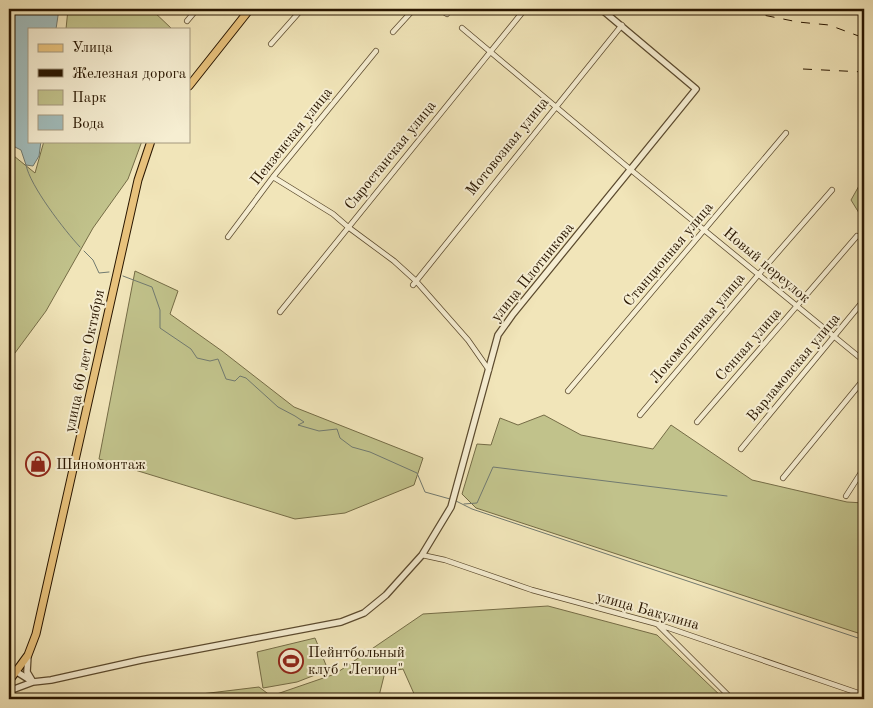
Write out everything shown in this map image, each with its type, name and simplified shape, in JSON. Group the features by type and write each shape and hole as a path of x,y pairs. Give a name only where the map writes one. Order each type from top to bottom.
{"main road":[{"path":"190,85 250,9"},
{"name":"улица 60 лет Октября","path":"9,681 28,655 36,634 59,539 138,180 151,142"}],"street":[{"path":"187,21 197,9"},
{"path":"271,44 302,9"},
{"path":"393,32 414,9"},
{"path":"439,9 447,14"},
{"path":"601,9 622,25"},
{"name":"Сыростанская улица","path":"280,312 521,14"},
{"name":"улица Плотникова","path":"422,555 451,506 498,335 696,89 622,25"},
{"name":"Мотовозная улица","path":"414,283 622,25"},
{"name":"Новый переулок","path":"462,28 631,170 864,361"},
{"name":"Пензенская улица","path":"228,237 273,177 376,51"},
{"name":"Станционная улица","path":"568,391 786,133"},
{"path":"273,177 333,214 394,261 468,340 489,370"},
{"name":"Локомотивная улица","path":"640,415 832,190"},
{"name":"Сенная улица","path":"697,422 857,236"},
{"name":"Варламовская улица","path":"741,449 864,300"},
{"path":"783,478 864,379"},
{"path":"846,496 864,468"},
{"path":"9,691 33,682 340,622 364,613 386,595 422,555"},
{"name":"улица Бакулина","path":"422,555 445,560 532,590 657,624 864,695"},
{"path":"657,624 732,699"},
{"path":"28,655 27,672 33,682"},
{"path":"17,672 33,682"}],"green space":[{"path":"68,9 151,9 171,28 66,28"},
{"path":"44,142 142,142 128,179 93,228 46,311 9,361 9,152 35,173"},
{"path":"864,177 864,221 851,200"},
{"path":"135,271 178,291 170,314 222,351 294,407 423,458 414,485 345,513 295,519 99,459"},
{"path":"544,415 581,435 653,449 671,425 752,480 847,502 864,503 864,635 476,508 462,494 477,444 491,445 500,418 518,425"},
{"path":"548,606 657,635 724,699 414,699 415,696 403,669 385,672 379,696 380,699 160,699 259,687 271,696 335,674 423,614"},
{"name":"Пейнтбольный клуб \"Легион\"","path":"315,638 328,670 297,682 263,688 257,652"}],"water":[{"path":"9,9 59,9 56,28 28,28 28,142 41,142 39,156 33,166 26,165 21,150 9,144"}],"waterway":[{"path":"26,165 41,196 57,220 80,247"},
{"path":"84,251 93,260 99,273 109,272"},
{"path":"123,276 152,287 160,310 160,328 191,349 197,358 210,361 218,359 226,379 235,381 240,376 246,378 278,407 304,422 298,425 319,431 337,429 340,438 352,447 370,452 417,473 425,492 450,499"},
{"path":"464,504 477,503 493,467 727,496"},
{"path":"454,500 472,509 864,640"}],"railway":[{"path":"819,9 824,11"},
{"path":"858,9 864,12"},
{"path":"748,12 798,22 829,25 864,38"},
{"path":"803,69 864,72"}],"place":[{"name":"Шиномонтаж","path":"38,464"},
{"name":"Пейнтбольный клуб \"Легион\"","path":"291,661"}]}
